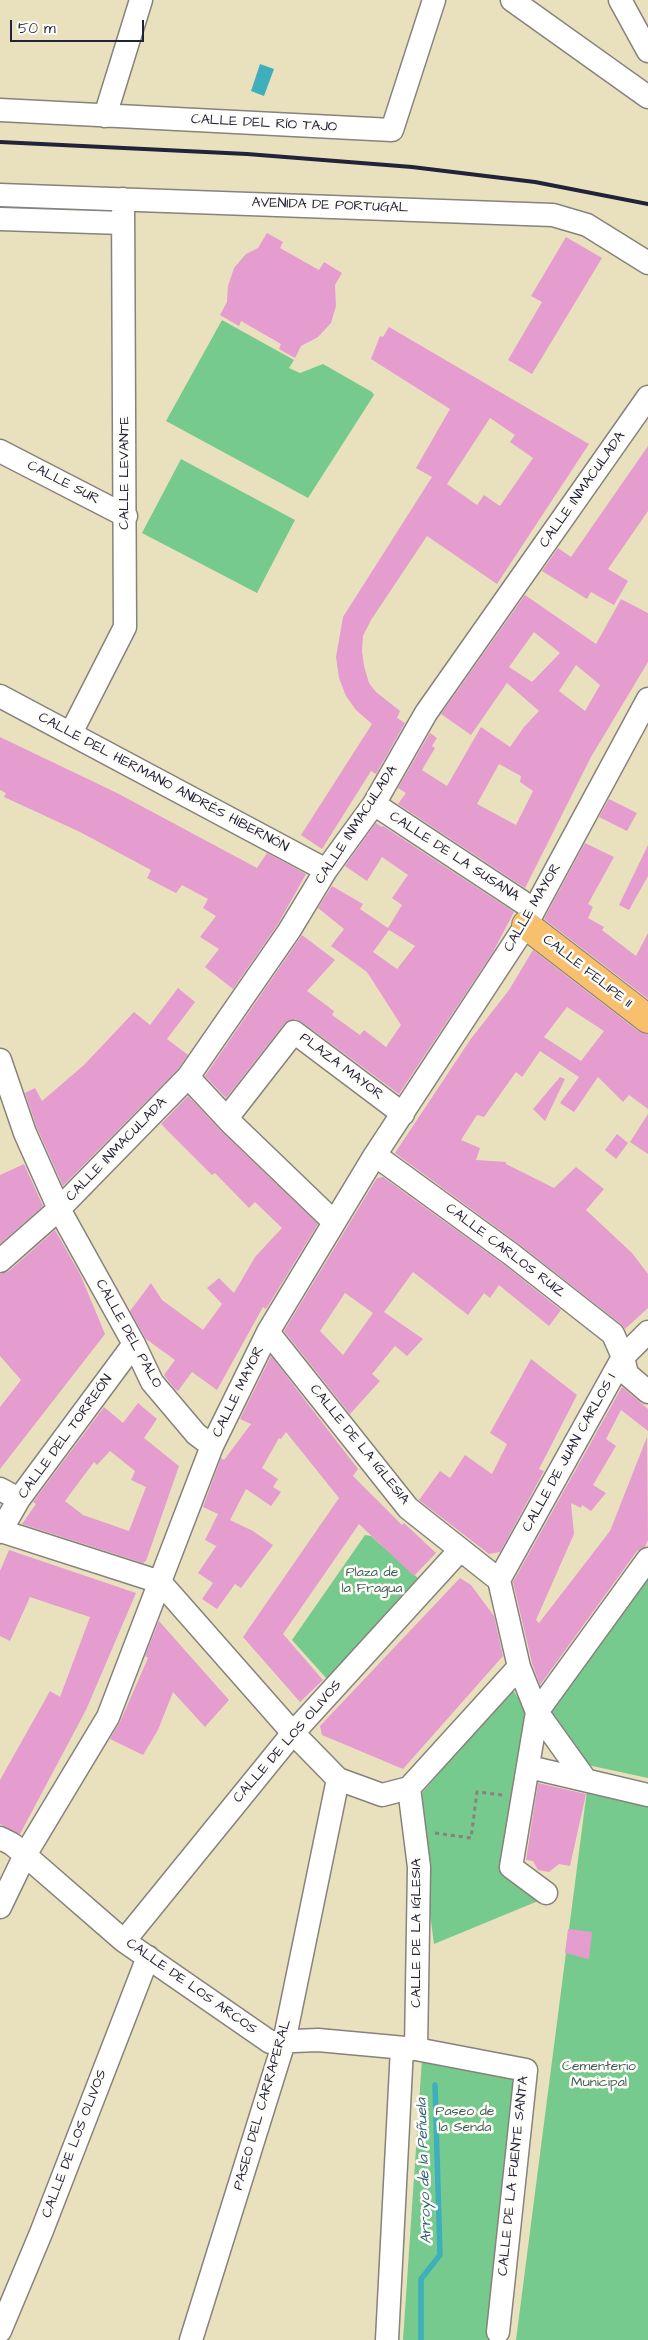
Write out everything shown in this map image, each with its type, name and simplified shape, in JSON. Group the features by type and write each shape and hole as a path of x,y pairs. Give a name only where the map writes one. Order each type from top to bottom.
{"main road":[{"name":"CALLE FELIPE II","path":"530,917 648,1019"}],"street":[{"path":"105,116 141,0"},
{"name":"CALLE DEL RÍO TAJO","path":"0,110 392,130 434,0"},
{"path":"512,0 648,97"},
{"path":"620,0 648,51"},
{"name":"AVENIDA DE PORTUGAL","path":"0,195 553,215 587,225 648,263"},
{"name":"CALLE LEVANTE","path":"71,733 126,627 123,199"},
{"path":"0,220 123,223"},
{"name":"CALLE INMACULADA","path":"0,1262 59,1209 188,1076 289,932 326,870 374,804 426,713 648,397"},
{"name":"CALLE SUR","path":"0,450 126,516"},
{"name":"CALLE DEL HERMANO ANDRÉS HIBERNÓN","path":"0,696 326,870"},
{"name":"CALLE MAYOR","path":"0,1907 25,1855 108,1717 212,1446 268,1332 375,1155 530,917 648,698"},
{"name":"CALLE DE LA SUSANA","path":"374,804 530,917"},
{"name":"PLAZA MAYOR","path":"226,1118 294,1032 404,1112"},
{"name":"CALLE DEL PALO","path":"0,1060 25,1133 59,1209 134,1344 152,1382 196,1434 212,1446"},
{"path":"188,1076 226,1118 338,1217"},
{"name":"CALLE CARLOS RUIZ","path":"375,1155 511,1254 613,1334 623,1357 627,1374 648,1392"},
{"name":"CALLE DE LA IGLESIA","path":"268,1332 408,1508 499,1580"},
{"name":"CALLE DE JUAN CARLOS I","path":"499,1580 623,1357 648,1332"},
{"name":"CALLE DEL TORREÓN","path":"0,1531 19,1499 134,1344"},
{"path":"0,1488 19,1499"},
{"path":"0,1531 156,1593 182,1609 293,1733 338,1779 382,1795 409,1788 519,1667"},
{"name":"CALLE DE LOS OLIVOS","path":"124,1941 293,1733 460,1550"},
{"path":"546,1893 511,1867 537,1712 648,1558"},
{"path":"499,1580 519,1667 537,1712 585,1779"},
{"path":"529,1767 648,1795"},
{"name":"PASEO DEL CARRAPERAL","path":"191,2340 284,2042 338,1779"},
{"name":"CALLE DE LA IGLESIA","path":"409,1788 419,1867 409,2049"},
{"name":"CALLE DE LOS ARCOS","path":"0,1838 12,1844 124,1941 270,2042 318,2040 409,2049"},
{"name":"CALLE DE LOS OLIVOS","path":"0,2331 41,2233 148,1957"},
{"path":"388,2340 409,2049"},
{"name":"CALLE DE LA FUENTE SANTA","path":"409,2049 526,2070 498,2332"}],"path":[{"path":"415,1830 470,1838 477,1792 523,1798"}],"green space":[{"path":"222,320 294,360 289,368 300,373 323,364 372,392 374,395 308,498 166,421"},
{"path":"181,459 295,520 257,593 142,533"},
{"name":"Plaza de la Fragua","path":"365,1535 371,1536 418,1578 327,1679 292,1640"},
{"path":"648,1559 648,1778 583,1764 537,1712"},
{"path":"512,1689 530,1715 505,1872 543,1899 434,1944 415,1801"},
{"name":"Cementerio Municipal","path":"587,1790 648,1803 648,2340 516,2340"},
{"name":"Paseo de la Senda","path":"422,2059 517,2079 492,2340 403,2340"}],"water":[{"path":"260,64 274,69 264,96 251,91"}],"building":[{"path":"267,233 283,242 280,248 319,270 324,262 342,273 335,285 336,306 331,323 318,337 301,346 295,358 279,349 281,344 241,321 239,326 220,315 227,302 228,286 234,268 246,254 258,248"},
{"path":"566,237 602,258 532,374 508,360 542,302 531,296"},
{"path":"389,327 589,444 497,584 427,536 371,620 363,636 362,651 369,683 376,692 400,711 397,718 405,723 376,774 371,771 322,849 301,835 372,724 356,710 346,696 339,678 336,657 343,617 432,477 416,468 450,409 371,359 380,336 383,337","holes":["490,418 515,435 510,442 533,458 500,506 484,495 477,505 447,484"]},
{"path":"648,446 648,511 608,569 628,581 614,605 591,592 587,599 542,571 558,548 571,557"},
{"path":"525,595 596,644 621,599 648,613 648,662 591,757 525,888 398,804 406,793 398,788 430,733 437,738 432,746 435,748 422,770 447,786 481,727 510,747 524,727 539,711 507,683 471,735 441,714","holes":["534,632 560,653 532,682 509,667","576,665 600,685 585,711 559,691","499,764 521,776 520,782 533,791 516,825 477,804"]},
{"path":"0,737 117,793 257,868 267,853 306,874 278,924 233,989 205,967 219,949 200,937 216,916 203,908 208,899 182,885 176,893 147,878 151,870 80,832 4,797 6,793 0,790"},
{"path":"609,799 637,813 627,831 599,817"},
{"path":"376,823 514,912 493,952 399,1094 302,1022 295,1019 284,1024 226,1098 205,1076 302,935 335,960 307,991 334,1011 332,1015 360,1035 364,1030 386,1047 401,1025 367,972 331,946 344,929 318,908 332,886 363,904 360,909 388,928 402,905 392,898 408,875 382,857 367,881 345,866","holes":["389,930 415,946 397,969 373,952"]},
{"path":"585,843 614,857 588,904 593,907 588,918 604,927 602,930 636,956 648,933 648,999 544,919"},
{"path":"648,845 648,876 629,910 619,905"},
{"path":"533,950 638,1031 648,1034 648,1109 629,1095 623,1102 598,1077 574,1112 560,1103 579,1077 540,1051 522,1077 516,1072 484,1117 477,1115 461,1140 480,1148 476,1160 506,1162 506,1164 554,1188 576,1167 604,1189 586,1210 632,1253 648,1274 648,1308 625,1329 519,1244 395,1153 470,1040 509,990","holes":["567,1007 604,1031 581,1061 544,1037"]},
{"path":"178,988 195,1002 167,1039 188,1055 178,1069 63,1186 37,1128 25,1093 35,1088 42,1101 84,1065 134,1012 150,1025"},
{"path":"560,1077 565,1079 545,1121 533,1109"},
{"path":"188,1096 221,1131 318,1224 266,1309 263,1307 217,1390 192,1372 178,1391 174,1388 164,1375 175,1360 146,1339 130,1311 151,1283 162,1300 203,1330 222,1304 207,1288 219,1278 234,1293 255,1257 282,1228 255,1202 249,1208 215,1173 212,1175 161,1124"},
{"path":"648,1114 648,1154 630,1142"},
{"path":"617,1134 628,1143 616,1159 605,1150"},
{"path":"24,1164 43,1206 0,1244 0,1175"},
{"path":"383,1177 503,1264 561,1310 549,1326 499,1285 490,1298 484,1293 468,1315 413,1272 384,1312 423,1339 407,1356 395,1346 372,1374 380,1381 350,1414 284,1331 377,1178","holes":["345,1293 373,1313 343,1355 320,1331"]},
{"path":"55,1230 80,1274 105,1334 0,1469 0,1407 21,1380 0,1356 0,1274 9,1271"},
{"path":"271,1356 358,1469 353,1476 402,1525 404,1523 436,1553 414,1576 359,1524 283,1634 323,1680 300,1702 243,1637 339,1498 286,1432 281,1439 279,1438 262,1468 278,1479 273,1487 281,1492 271,1506 246,1489 230,1520 253,1531 273,1545 241,1588 235,1584 217,1609 202,1599 213,1583 198,1573 219,1542 216,1546 205,1540 218,1514 203,1507 221,1458 224,1460 251,1424 240,1419"},
{"path":"531,1359 577,1395 539,1469 544,1471 500,1552 489,1554 419,1500 440,1471 450,1478 465,1455 492,1474 507,1444 490,1433"},
{"path":"622,1387 648,1409 648,1431 621,1410 606,1439 616,1446 593,1485 606,1493 591,1511 582,1505 581,1508 571,1503 574,1534 536,1620 539,1623 610,1531 647,1437 648,1540 645,1547 637,1551 540,1685 532,1663 513,1582"},
{"path":"138,1403 157,1419 144,1438 179,1466 146,1561 143,1563 22,1524 36,1504 33,1502 104,1407 123,1423","holes":["110,1451 135,1471 131,1480 146,1487 129,1531 83,1515 65,1501 94,1462 97,1465"]},
{"path":"9,1550 136,1593 86,1710 20,1834 0,1824 0,1780 50,1691 60,1697 90,1617 30,1597 10,1641 0,1636 0,1571"},
{"path":"460,1578 471,1585 494,1616 503,1656 403,1769 322,1735 320,1726"},
{"path":"159,1621 229,1700 205,1727 173,1692 158,1730 143,1755 110,1739 120,1722 148,1658 145,1656"},
{"path":"538,1783 586,1794 570,1866 559,1864 549,1872 538,1870 533,1861 526,1860"},
{"path":"568,1929 592,1932 589,1959 565,1953"}],"waterway":[{"name":"Arroyo de la Peñuela","path":"421,2340 421,2279 440,2255 435,2085"}],"railway":[{"path":"0,142 247,154 412,167 535,182 648,204"}]}
